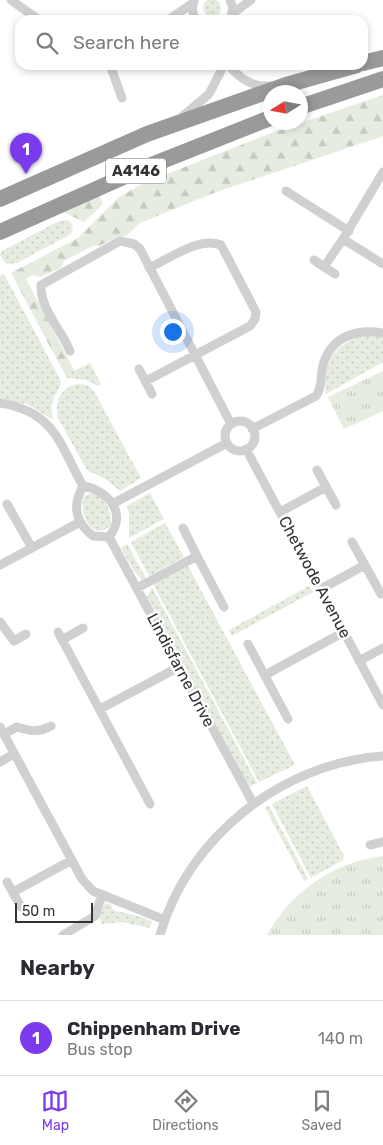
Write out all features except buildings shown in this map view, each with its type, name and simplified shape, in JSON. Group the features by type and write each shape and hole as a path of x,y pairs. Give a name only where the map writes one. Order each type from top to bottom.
{"highway":[{"path":"368,62 383,58"},
{"name":"A4146","path":"286,85 339,70"},
{"path":"308,104 383,78"},
{"name":"A4146","path":"0,199 147,134 263,93"},
{"name":"A4146","path":"2,231 139,170 263,121"}],"street":[{"path":"12,0 32,15"},
{"path":"230,0 231,15"},
{"path":"233,15 251,0"},
{"path":"175,15 194,1"},
{"path":"193,15 194,1"},
{"path":"112,70 122,98"},
{"path":"147,134 187,114 209,94 221,70"},
{"path":"233,70 240,78 250,84 286,85"},
{"path":"324,267 346,235 383,172"},
{"path":"286,191 383,264"},
{"path":"70,351 40,296 41,284 120,241 134,244 150,268 231,424"},
{"path":"146,381 250,326 255,319 256,312 221,245 206,243 150,268"},
{"path":"314,260 335,274"},
{"path":"252,428 316,396 320,390 322,370 327,355 340,339 351,333 364,331 383,333"},
{"path":"139,369 152,394"},
{"path":"0,403 21,407 43,420 62,447 83,486 99,490 112,504 116,522 110,537 93,536 80,522 76,501 83,486"},
{"path":"240,422 252,428 254,438 246,450 233,449 227,443 226,431 231,424 240,422"},
{"path":"112,504 227,443"},
{"name":"Chetwode Avenue","path":"246,450 383,705"},
{"path":"317,470 336,505"},
{"path":"280,512 326,487"},
{"path":"8,504 32,548"},
{"path":"0,565 80,522"},
{"path":"183,528 224,607"},
{"name":"Lindisfarne Drive","path":"110,537 253,803"},
{"path":"352,542 381,594"},
{"path":"137,588 197,556"},
{"path":"321,589 365,566"},
{"path":"0,622 14,641 26,634"},
{"path":"83,628 60,636 150,804"},
{"path":"265,676 344,632"},
{"path":"248,644 288,719"},
{"path":"359,661 383,648"},
{"path":"100,709 179,667"},
{"path":"51,726 42,731 31,732 17,727 2,730 82,879 94,891 102,895 165,920"},
{"path":"0,762 14,754"},
{"path":"160,935 178,890 196,862 224,829 253,803 311,772 344,762 383,756"},
{"path":"370,845 383,842"},
{"path":"12,892 72,860"},
{"path":"7,882 21,907"},
{"path":"63,935 95,916 102,895"}],"green space":[{"path":"212,-1 220,5 220,11 216,15 208,15 203,8 206,2"},
{"path":"383,95 383,136 211,194 140,223 126,236 117,237 99,246 95,245 64,261 61,268 41,277 33,275 26,279 72,366 63,371 11,273 78,238 119,197 144,183 281,130 308,130 308,121"},
{"path":"98,192 103,204 84,222 59,210"},
{"path":"69,220 73,226 71,234 17,263 6,264 0,255 2,251 59,221"},
{"path":"4,274 61,381 52,402 53,420 27,404 0,399 0,276"},
{"path":"366,334 383,337 383,362 326,394 326,372 333,355 346,343"},
{"path":"90,363 101,384 97,386 88,380 67,378 63,371 72,366 74,371"},
{"path":"383,371 383,411 344,429 328,397"},
{"path":"78,384 87,385 94,391 141,478 120,491 107,480 87,470 58,418 57,406 60,396 67,388"},
{"path":"91,493 100,497 109,510 111,525 104,530 98,531 93,528 88,524 85,517 83,510 84,496"},
{"path":"150,493 164,519 129,538 129,513 127,506"},
{"path":"165,523 184,557 149,576 131,542"},
{"path":"127,544 146,578 142,580 134,571 121,548"},
{"path":"188,566 295,765 259,782 153,584"},
{"path":"309,586 313,592 232,636 229,630"},
{"path":"152,587 257,783 249,787 147,597"},
{"path":"307,786 344,856 343,860 311,878 272,804"},
{"path":"269,806 308,879 304,881 265,808"},
{"path":"383,856 383,935 267,935 288,905 315,882 347,865"},
{"path":"105,903 111,904 113,910 152,921 150,928 122,922 102,924 99,916"}],"place":[{"name":"Chippenham Drive","path":"26,174"}]}
